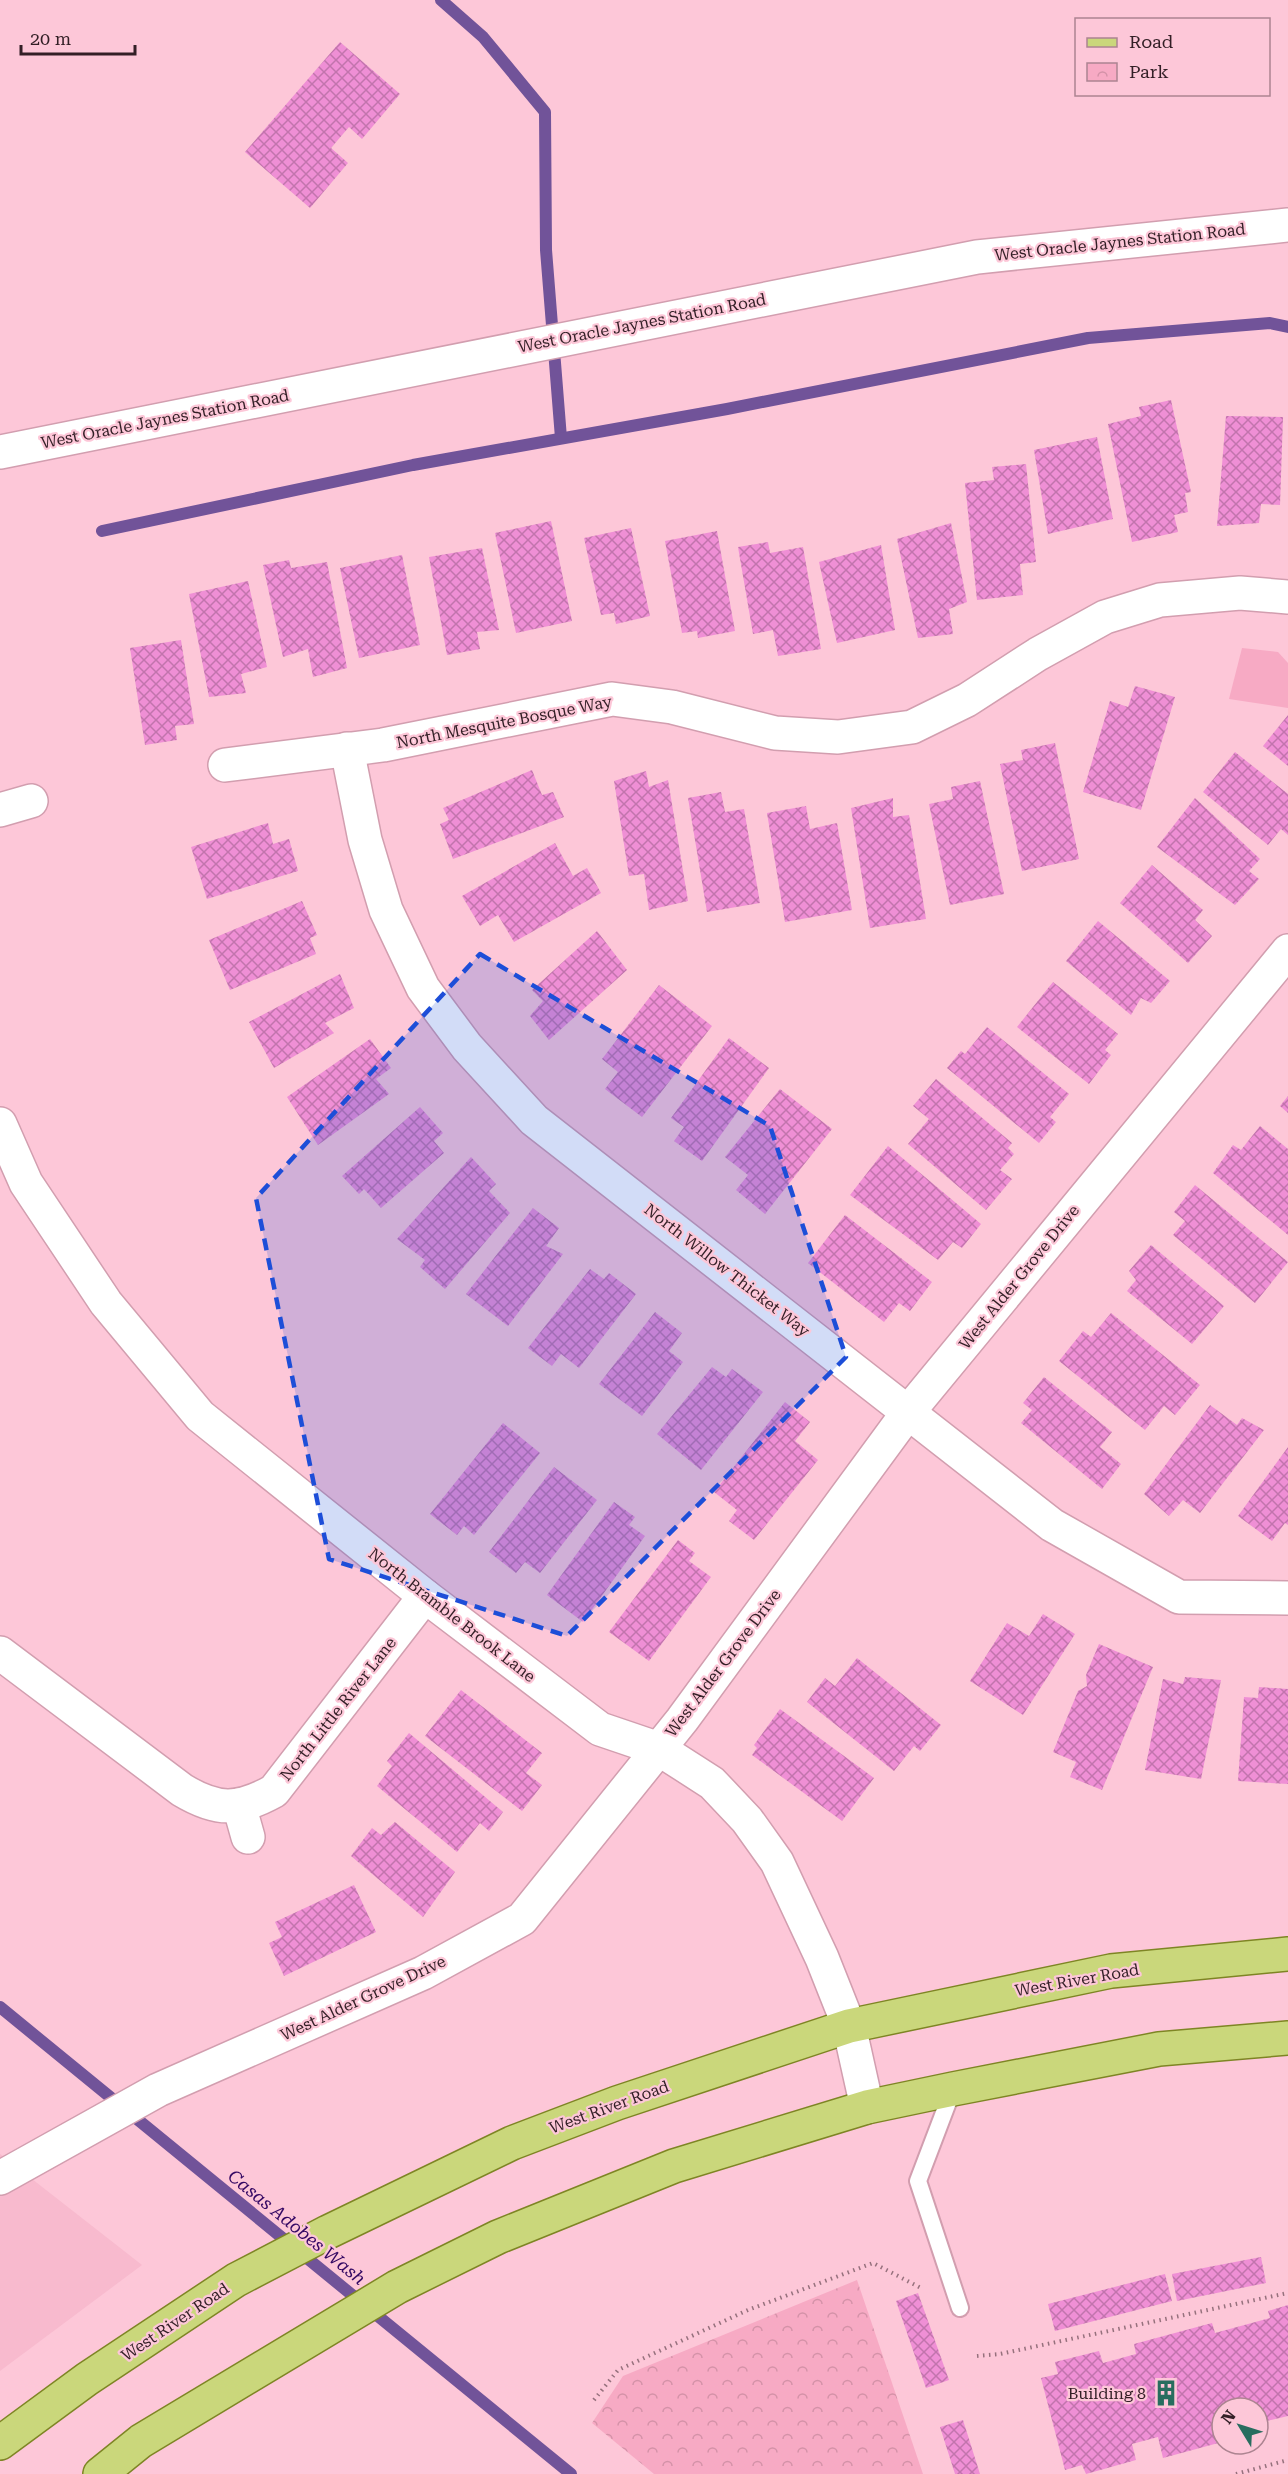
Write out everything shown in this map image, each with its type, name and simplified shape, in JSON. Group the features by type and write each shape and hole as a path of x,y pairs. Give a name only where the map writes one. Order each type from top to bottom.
{"main road":[{"name":"West River Road","path":"0,2443 87,2379 236,2280 328,2232 512,2143 617,2103 849,2026 1111,1971 1288,1954"},
{"path":"100,2474 141,2441 397,2287 498,2237 674,2166 867,2108 953,2089 1158,2049 1288,2038"}],"street":[{"name":"West Oracle Jaynes Station Road","path":"0,452 977,257 1288,225"},
{"name":"North Mesquite Bosque Way","path":"225,765 383,745 612,699 672,707 775,733 838,737 912,728 967,700 1038,654 1105,617 1160,600 1240,593 1288,597"},
{"name":"North Willow Thicket Way","path":"347,749 365,840 386,910 423,988 467,1047 534,1120 1052,1524 1179,1597 1288,1598"},
{"path":"0,810 31,801"},
{"name":"West Alder Grove Drive","path":"0,2178 158,2090 423,1974 522,1919 659,1749 909,1411 1288,951"},
{"name":"North Bramble Brook Lane","path":"0,1124 26,1183 100,1293 200,1416 425,1596 600,1729 659,1749 712,1783 747,1820 777,1862 819,1948 849,2026 867,2108"},
{"name":"North Little River Lane","path":"0,1653 182,1790 202,1802 239,1805 256,1801 274,1791 425,1596"},
{"path":"239,1805 248,1837"}],"lane":[{"path":"953,2089 918,2181 960,2308"}],"path":[{"path":"594,2400 618,2370 748,2310 873,2264 960,2308"},
{"path":"976,2356 1000,2354 1288,2293"},
{"path":"1236,2474 1288,2460"}],"highlighted area":[{"path":"480,954 770,1126 846,1357 567,1636 329,1559 256,1198"}],"shaded area":[{"path":"0,2154 142,2265 0,2371"}],"green space":[{"path":"1242,648 1278,652 1288,663 1288,708 1229,699"},
{"path":"857,2280 923,2474 654,2474 592,2423 623,2376"}],"building":[{"path":"340,42 400,94 362,139 349,127 331,148 348,163 310,208 245,152"},
{"path":"1171,400 1191,492 1185,493 1188,512 1174,515 1178,532 1132,542 1108,424 1141,416 1139,407"},
{"path":"1226,416 1283,417 1280,505 1261,504 1259,523 1217,526"},
{"path":"1097,437 1113,519 1048,534 1034,450"},
{"path":"1026,464 1036,562 1020,564 1023,595 977,600 965,483 994,480 992,467"},
{"path":"551,521 572,621 516,633 495,533"},
{"path":"951,523 967,602 949,609 953,634 918,638 897,539"},
{"path":"631,528 650,616 616,624 614,613 601,615 584,538"},
{"path":"717,531 735,631 698,638 697,631 682,633 665,541"},
{"path":"768,542 770,553 803,547 821,649 778,656 773,630 753,634 738,547"},
{"path":"881,545 895,630 837,643 819,562"},
{"path":"482,548 499,630 477,632 480,649 447,655 429,557"},
{"path":"402,555 420,645 359,658 340,568"},
{"path":"289,560 291,568 327,562 347,668 313,677 308,649 283,657 263,565"},
{"path":"248,581 267,667 241,674 246,693 209,697 189,594"},
{"path":"181,640 194,724 175,726 177,740 145,745 130,648"},
{"path":"1135,686 1175,697 1141,810 1083,792 1110,701 1128,707"},
{"path":"1288,715 1288,766 1263,746"},
{"path":"1055,743 1079,859 1022,871 1000,764 1023,760 1021,750"},
{"path":"1235,752 1288,794 1288,835 1281,829 1268,845 1203,792"},
{"path":"532,770 542,795 553,792 564,817 453,859 440,824 449,820 443,808"},
{"path":"646,771 649,787 668,780 688,901 649,910 644,874 629,876 614,781"},
{"path":"980,781 1004,894 950,905 929,804 953,799 951,787"},
{"path":"721,792 725,812 744,809 760,903 707,912 688,798"},
{"path":"893,798 893,817 909,815 926,919 870,928 851,808"},
{"path":"1195,798 1260,859 1249,871 1259,879 1235,905 1157,847"},
{"path":"806,806 810,829 837,823 852,910 785,922 767,813"},
{"path":"268,823 273,844 289,839 298,871 207,899 191,847"},
{"path":"555,843 573,876 587,868 601,893 514,942 498,915 480,926 462,896"},
{"path":"1152,865 1203,910 1195,920 1212,936 1188,963 1120,903"},
{"path":"302,901 317,935 310,938 316,954 230,990 209,940"},
{"path":"1098,921 1170,981 1151,1003 1141,998 1131,1015 1066,961"},
{"path":"597,931 627,970 549,1040 530,1016 543,1001 532,990"},
{"path":"340,974 354,1008 325,1023 334,1033 274,1068 249,1022"},
{"path":"1053,982 1118,1034 1105,1050 1111,1055 1089,1084 1017,1027"},
{"path":"659,985 712,1026 642,1117 605,1089 618,1072 602,1059"},
{"path":"987,1027 1069,1094 1050,1117 1056,1122 1039,1143 947,1068 961,1051 965,1054"},
{"path":"729,1038 769,1068 702,1161 674,1141 684,1127 671,1118"},
{"path":"370,1039 391,1068 376,1079 389,1094 318,1145 287,1097"},
{"path":"936,1079 1012,1143 1008,1148 1014,1154 1000,1170 1012,1179 986,1210 908,1144 929,1119 913,1106"},
{"path":"780,1089 832,1129 765,1214 736,1190 748,1175 725,1157"},
{"path":"1288,1096 1288,1113 1280,1106"},
{"path":"420,1107 443,1133 434,1141 444,1153 381,1208 364,1189 359,1194 342,1176"},
{"path":"1260,1126 1288,1149 1288,1235 1213,1173 1233,1145 1241,1150"},
{"path":"888,1146 981,1224 962,1248 953,1242 938,1260 850,1195"},
{"path":"471,1157 496,1184 489,1191 510,1213 445,1289 420,1267 425,1260 397,1239"},
{"path":"1195,1185 1288,1262 1255,1303 1173,1235 1185,1221 1174,1212"},
{"path":"533,1208 559,1228 546,1246 563,1254 508,1326 466,1294"},
{"path":"845,1215 932,1282 910,1311 899,1303 884,1322 808,1263"},
{"path":"1151,1245 1224,1306 1192,1344 1127,1291 1136,1280 1129,1271"},
{"path":"590,1269 604,1279 609,1273 636,1294 579,1368 561,1354 552,1366 528,1348"},
{"path":"655,1312 682,1333 669,1351 683,1362 642,1416 599,1384"},
{"path":"1111,1313 1200,1385 1175,1415 1164,1406 1145,1430 1059,1361 1083,1331 1091,1337"},
{"path":"712,1367 726,1377 732,1369 763,1392 701,1470 657,1434"},
{"path":"1044,1377 1112,1432 1100,1447 1121,1464 1102,1489 1021,1423 1032,1410 1023,1403"},
{"path":"785,1402 810,1422 795,1441 818,1460 754,1540 729,1521 737,1510 714,1492"},
{"path":"1210,1405 1237,1425 1242,1418 1264,1430 1200,1513 1183,1500 1169,1516 1144,1494"},
{"path":"503,1423 540,1453 474,1535 464,1526 457,1535 430,1514"},
{"path":"1288,1447 1288,1525 1285,1523 1272,1541 1238,1516"},
{"path":"554,1467 597,1500 540,1573 525,1562 516,1573 489,1552"},
{"path":"614,1502 635,1517 629,1525 645,1536 583,1622 547,1595"},
{"path":"678,1540 695,1553 689,1561 711,1577 649,1661 609,1632"},
{"path":"1043,1614 1075,1634 1023,1715 970,1681 1007,1623 1029,1636"},
{"path":"1099,1644 1153,1667 1102,1790 1070,1777 1076,1762 1053,1752 1078,1691 1087,1686 1086,1675"},
{"path":"857,1658 941,1725 920,1751 914,1746 894,1771 807,1702 825,1678 835,1686"},
{"path":"1185,1677 1221,1680 1201,1779 1145,1770 1163,1679 1183,1684"},
{"path":"1259,1687 1288,1689 1288,1784 1238,1781 1244,1697 1258,1698"},
{"path":"461,1690 542,1753 526,1773 542,1785 522,1811 425,1736"},
{"path":"780,1709 874,1778 842,1821 752,1755 757,1748 754,1745"},
{"path":"409,1733 503,1812 489,1831 480,1823 457,1852 377,1786 392,1766 387,1761"},
{"path":"395,1822 455,1872 423,1917 351,1856 372,1828 381,1835"},
{"path":"354,1885 376,1932 284,1976 269,1943 282,1937 275,1922"},
{"path":"1261,2257 1266,2283 1177,2301 1172,2274"},
{"path":"1165,2274 1172,2301 1055,2331 1048,2304"},
{"path":"918,2293 949,2380 926,2388 896,2301"},
{"name":"Building 8","path":"1288,2305 1288,2416 1270,2420 1270,2396 1210,2396 1210,2445 1163,2458 1158,2437 1132,2444 1136,2460 1086,2474 1082,2465 1065,2470 1041,2378 1058,2374 1055,2362 1099,2351 1103,2363 1136,2354 1134,2344 1212,2323 1215,2333 1270,2318 1268,2311"},
{"path":"963,2420 980,2474 955,2474 940,2427"}],"waterway":[{"path":"441,0 483,37 545,112 546,250 561,438"},
{"path":"102,531 413,465 727,409 1088,338 1270,323 1288,327"},
{"name":"Casas Adobes Wash","path":"0,2007 571,2474"}],"place":[{"name":"Building 8","path":"1166,2393"}]}
